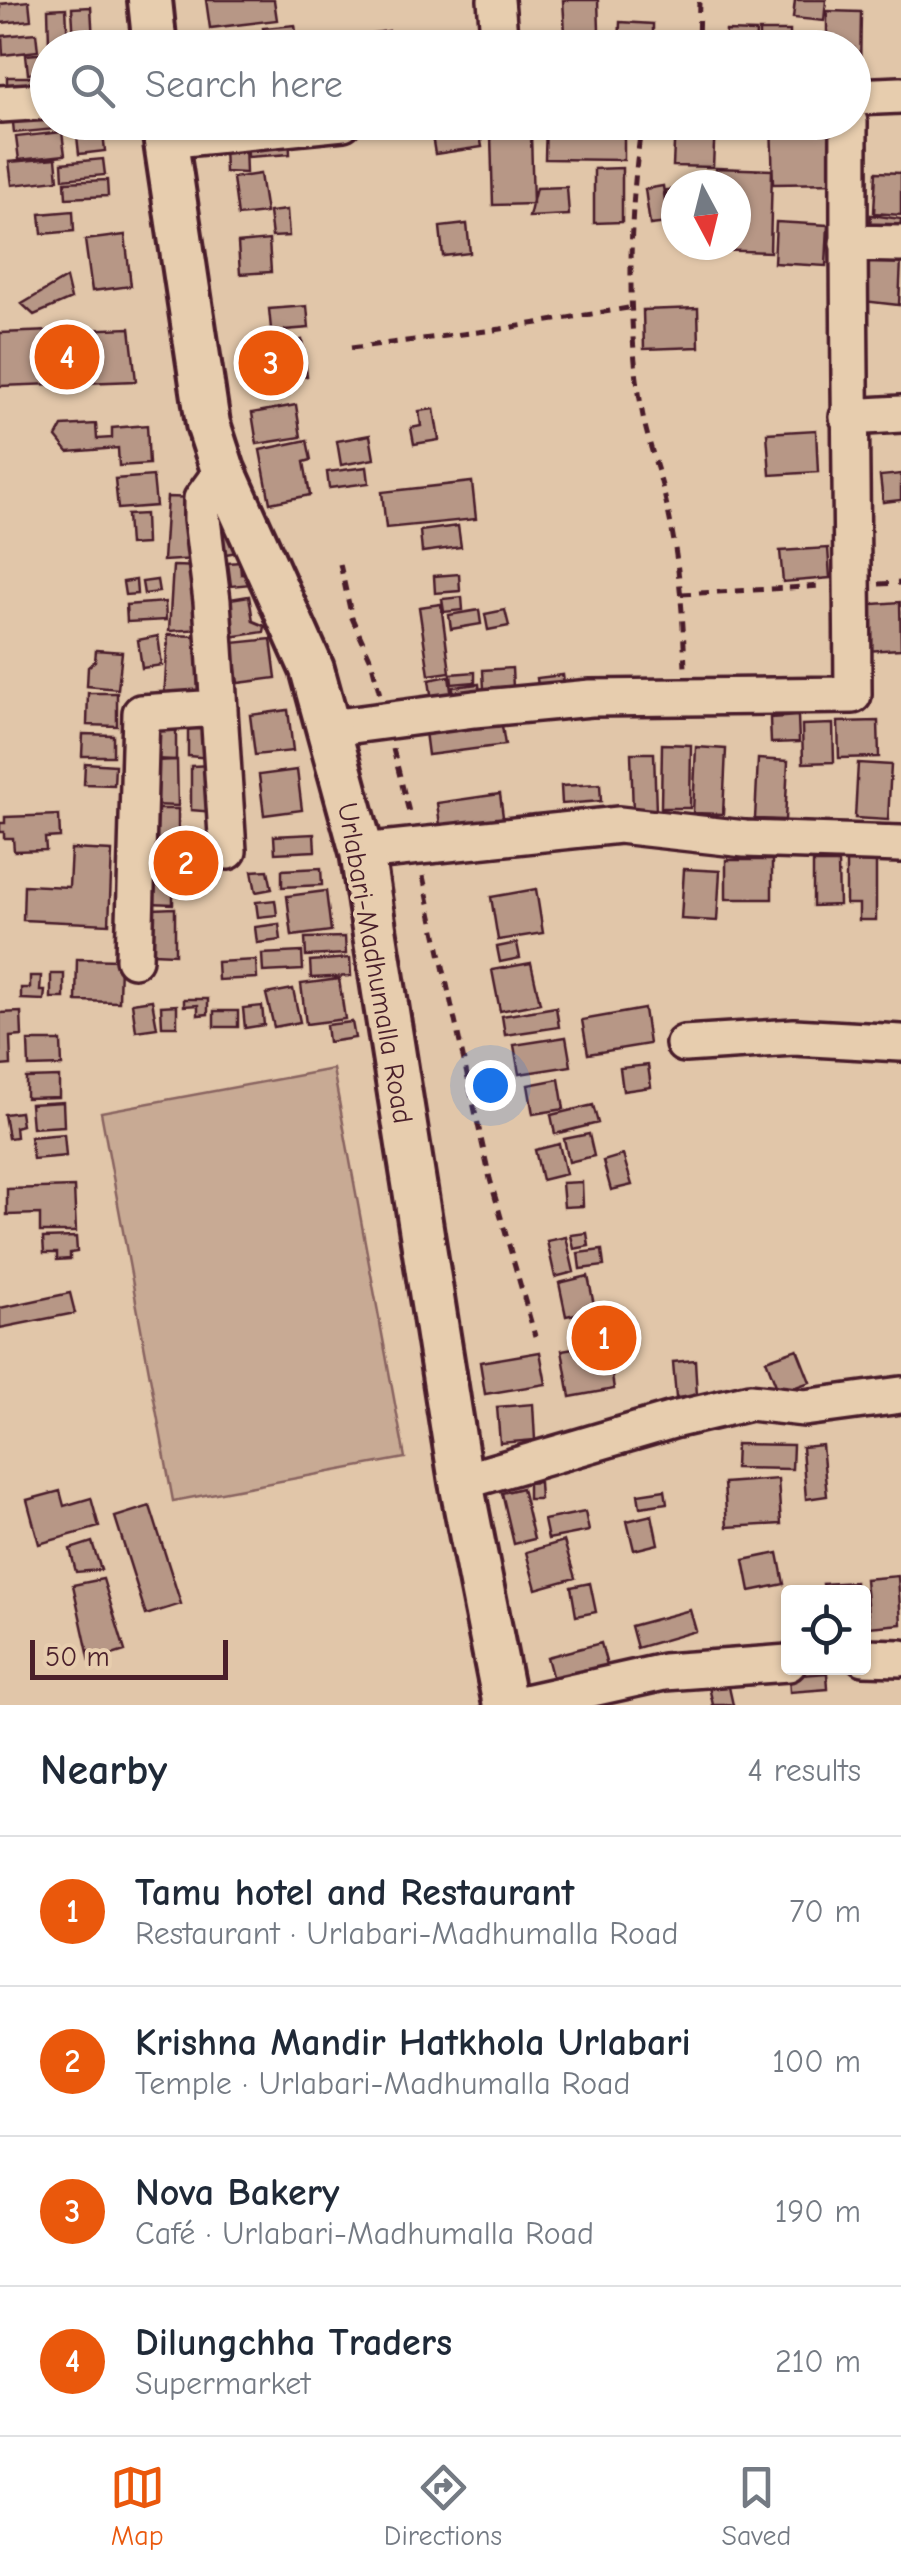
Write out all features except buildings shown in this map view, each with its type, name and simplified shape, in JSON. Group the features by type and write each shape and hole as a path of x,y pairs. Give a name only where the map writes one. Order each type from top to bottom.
{"main road":[{"path":"150,0 153,30"},
{"name":"Urlabari-Madhumalla Road","path":"165,140 208,424 223,470 312,669 362,852 460,1482 506,1705"}],"street":[{"path":"496,0 498,30"},
{"path":"871,96 901,95"},
{"path":"0,104 30,102"},
{"path":"330,728 591,698 852,696 848,140"},
{"path":"848,243 901,244"},
{"path":"848,417 901,414"},
{"path":"223,470 202,498 202,519 212,601 228,851"},
{"path":"134,958 141,714 218,708"},
{"path":"362,852 620,825 745,839 901,844"},
{"path":"684,1044 794,1036 901,1043"},
{"path":"460,1482 673,1420 750,1402 804,1408 901,1395"},
{"path":"871,1657 901,1658"},
{"path":"516,1705 664,1672 781,1663"}],"path":[{"path":"698,30 699,0"},
{"path":"639,140 635,164 634,307 641,406 666,502 682,594 686,697"},
{"path":"351,348 634,307"},
{"path":"340,564 352,618 370,660 386,720 490,1179 535,1336"},
{"path":"682,594 901,583"}],"shaded area":[{"path":"333,1069 405,1458 173,1501 101,1112"}],"place":[{"name":"Dilungchha Traders","path":"67,357"},
{"name":"Nova Bakery","path":"271,363"},
{"name":"Krishna Mandir Hatkhola Urlabari","path":"186,863"},
{"name":"Tamu hotel and Restaurant","path":"604,1338"}]}
